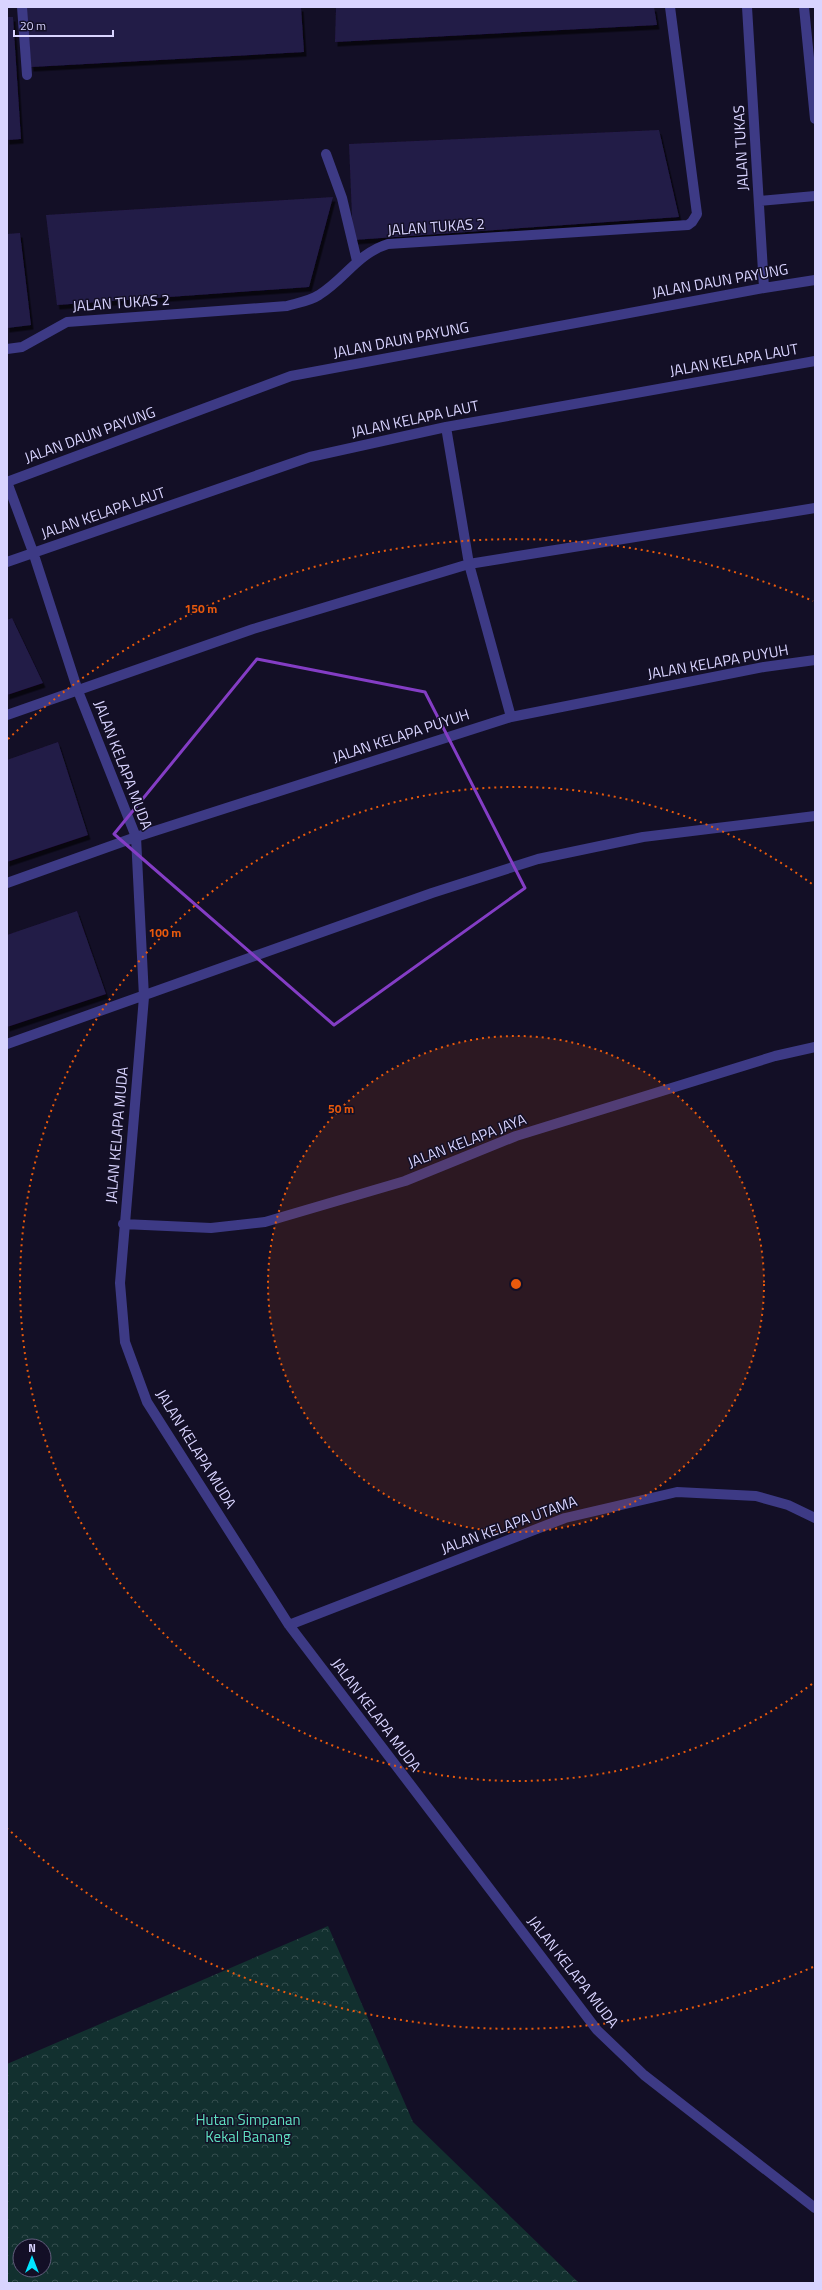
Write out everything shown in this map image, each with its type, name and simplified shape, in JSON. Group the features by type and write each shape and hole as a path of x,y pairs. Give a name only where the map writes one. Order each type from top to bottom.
{"street":[{"path":"22,7 27,75"},
{"name":"JALAN TUKAS 2","path":"7,349 22,347 66,322 287,306 319,295 374,248 388,244 688,225 698,214 670,7"},
{"name":"JALAN TUKAS","path":"747,7 764,288"},
{"path":"804,7 815,119"},
{"path":"326,154 342,198 357,261"},
{"path":"759,202 815,196"},
{"name":"JALAN DAUN PAYUNG","path":"7,482 291,376 764,288 815,280"},
{"name":"JALAN KELAPA LAUT","path":"7,562 310,457 446,427 815,361"},
{"path":"446,427 469,564 511,716"},
{"name":"JALAN KELAPA MUDA","path":"7,482 33,552 78,691 136,837 144,996 123,1224 120,1283 124,1342 147,1402 289,1625 598,2030 644,2075 815,2208"},
{"path":"7,715 253,629 469,564 815,508"},
{"name":"JALAN KELAPA PUYUH","path":"7,883 136,837 511,716 764,667 815,660"},
{"path":"7,1044 432,893 538,859 643,837 815,816"},
{"name":"JALAN KELAPA JAYA","path":"123,1224 211,1228 265,1222 405,1181 516,1136 775,1056 815,1047"},
{"name":"JALAN KELAPA UTAMA","path":"289,1625 565,1518 677,1492 756,1496 788,1505 815,1518"}],"highlighted area":[{"path":"257,659 425,692 525,888 334,1025 114,834"}],"green space":[{"name":"Hutan Simpanan Kekal Banang","path":"328,1926 413,2122 579,2283 7,2283 7,2064"}],"building":[{"path":"26,7 301,7 304,52 31,67"},
{"path":"336,7 654,7 657,25 335,42"},
{"path":"7,17 13,17 21,139 7,140"},
{"path":"659,130 679,217 353,240 349,144"},
{"path":"333,197 309,287 57,305 46,215"},
{"path":"20,233 31,325 7,328 7,234"},
{"path":"12,618 43,683 7,695 7,620"},
{"path":"58,742 88,835 7,862 7,760"},
{"path":"77,911 106,994 7,1027 7,935"}]}
